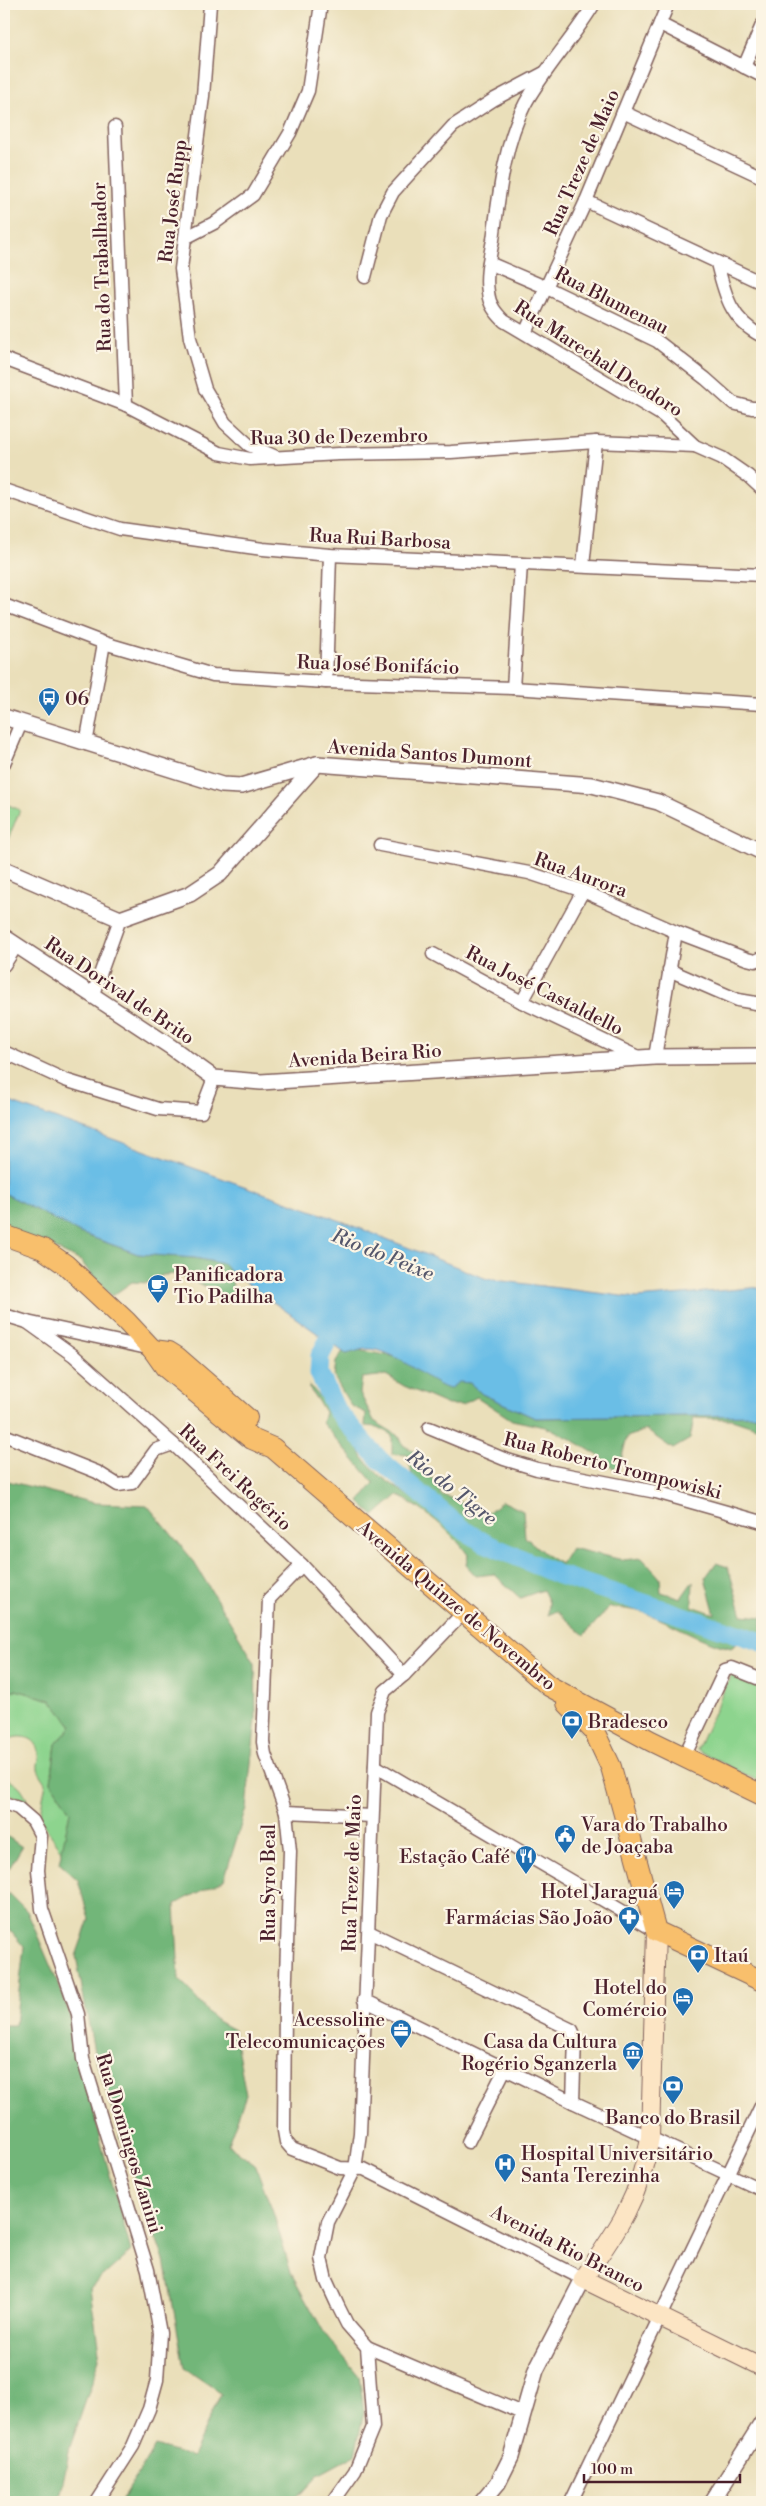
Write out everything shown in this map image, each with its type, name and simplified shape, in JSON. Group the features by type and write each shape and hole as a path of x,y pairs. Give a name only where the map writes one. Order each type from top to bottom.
{"main road":[{"name":"Avenida Quinze de Novembro","path":"4,1235 43,1249 66,1265 126,1321 153,1350 165,1367 193,1379 225,1407 252,1439 272,1448 550,1686 651,1741 762,1794"},
{"path":"550,1686 594,1730 611,1768 656,1931 650,2138 647,2162 630,2209 583,2279"},
{"path":"594,1730 607,1731 612,1721"},
{"path":"611,1768 609,1748 615,1738 628,1737 651,1741"},
{"path":"656,1931 762,1981"},
{"name":"Avenida Rio Branco","path":"583,2279 660,2319 762,2367"}],"street":[{"name":"Rua José Rupp","path":"210,4 203,96 181,269 190,338 205,389 225,422 249,445 276,457"},
{"path":"185,238 216,222 253,195 290,133 308,91 321,4"},
{"name":"Rua Marechal Deodoro","path":"594,4 578,32 544,73 525,105 509,148 489,263 487,291 494,311 504,321 662,415 695,446 722,458 748,476 762,489"},
{"name":"Rua Treze de Maio","path":"525,333 586,201 668,4"},
{"path":"660,24 762,76"},
{"path":"744,67 762,25"},
{"path":"365,277 381,215 393,192 453,126 493,100 544,73"},
{"path":"624,112 762,177"},
{"name":"Rua do Trabalhador","path":"115,128 126,405"},
{"path":"586,201 762,283"},
{"name":"Rua Blumenau","path":"489,263 545,287 656,341 706,378 732,403 752,408 762,408"},
{"path":"717,263 724,290 736,317 753,332 762,336"},
{"name":"Rua 30 de Dezembro","path":"4,359 126,405 219,452 250,459 451,452 596,442 695,446"},
{"path":"583,566 596,442"},
{"name":"Rua Rui Barbosa","path":"4,490 120,529 254,548 330,555 762,575"},
{"path":"326,682 330,555"},
{"path":"513,688 521,564"},
{"name":"Rua José Bonifácio","path":"4,605 104,643 213,675 326,682 513,688 762,704"},
{"path":"86,744 104,643"},
{"name":"Avenida Santos Dumont","path":"4,717 222,785 241,786 316,764 592,785 658,802 762,852"},
{"path":"4,763 21,723"},
{"path":"4,869 120,919 190,894 220,874 288,800 316,764"},
{"path":"267,779 277,786 288,800"},
{"name":"Rua Aurora","path":"380,845 529,873 582,891 676,932 747,959 755,961 762,958"},
{"path":"522,1002 582,891"},
{"path":"93,994 120,919"},
{"path":"648,1058 676,932"},
{"name":"Rua Dorival de Brito","path":"4,936 93,994 214,1078"},
{"path":"4,965 17,945"},
{"name":"Rua José Castaldello","path":"433,954 522,1002 648,1058"},
{"path":"669,970 738,1000 762,1004"},
{"path":"4,1052 65,1080 158,1109 200,1112 214,1078"},
{"name":"Avenida Beira Rio","path":"214,1078 261,1082 648,1058 762,1056"},
{"name":"Rua Frei Rogério","path":"4,1315 27,1322 153,1350"},
{"name":"Rua Frei Rogério","path":"27,1322 73,1355 173,1444 302,1565 404,1675"},
{"name":"Rua Roberto Trompowiski","path":"429,1428 504,1459 537,1468 656,1492 762,1522"},
{"path":"4,1435 97,1472 118,1485 132,1483 156,1450 173,1444"},
{"name":"Rua Syro Beal","path":"302,1565 269,1599 263,1742 268,1764 286,1812 290,1851 284,2008 284,2131 292,2149 340,2168 355,2169"},
{"name":"Rua Treze de Maio","path":"367,2347 347,2324 326,2280 321,2258 328,2222 355,2169 360,2134 377,1712 385,1691 404,1675 463,1612"},
{"path":"684,1757 725,1670 732,1668 762,1680"},
{"path":"375,1766 656,1931"},
{"name":"Rua Domingos Zanini","path":"4,1803 18,1808 33,1821 41,1836 38,1870 42,1909 78,2014 83,2059 148,2270 160,2333 157,2380 149,2409 133,2446 97,2502"},
{"path":"286,1812 372,1816"},
{"path":"369,1932 572,2030 575,2037 573,2102"},
{"path":"364,2000 573,2102 762,2190"},
{"path":"468,2142 505,2069"},
{"path":"571,2502 762,2104"},
{"name":"Avenida Rio Branco","path":"355,2169 364,2169 583,2279"},
{"path":"482,2502 498,2483 511,2457 536,2370 583,2279"},
{"path":"333,2502 355,2470 373,2427 367,2347 524,2414"},
{"path":"712,2502 762,2423"}],"green space":[{"path":"4,803 20,810 4,849"},
{"path":"4,1194 18,1198 80,1233 138,1254 195,1258 224,1264 230,1271 236,1303 209,1288 177,1274 163,1275 148,1283 132,1282 112,1296 94,1278 81,1261 37,1240 4,1229"},
{"path":"345,1348 392,1356 470,1383 482,1394 535,1418 762,1415 762,1429 732,1419 694,1418 690,1439 673,1449 646,1430 627,1437 618,1472 599,1456 571,1439 545,1427 512,1420 477,1397 462,1405 448,1405 404,1386 386,1375 362,1378 360,1393 374,1421 399,1436 403,1445 413,1451 422,1473 440,1483 440,1494 473,1507 485,1515 502,1501 523,1511 525,1537 550,1558 561,1564 571,1548 623,1560 642,1558 660,1578 661,1592 681,1598 693,1581 692,1606 715,1614 705,1578 716,1563 728,1567 742,1615 762,1617 762,1638 577,1579 531,1562 499,1546 423,1492 412,1475 408,1455 392,1454 392,1435 377,1427 365,1426 366,1413 351,1406 334,1377 336,1362"},
{"path":"309,1384 354,1439 363,1458 380,1476 484,1548 563,1582 741,1641 731,1648 719,1645 645,1613 610,1607 584,1635 557,1611 548,1615 549,1602 543,1590 520,1598 494,1574 476,1576 466,1565 468,1555 453,1536 428,1515 398,1495 374,1516 359,1502 374,1483 322,1423 325,1412 311,1391"},
{"path":"4,1480 94,1503 147,1505 192,1559 255,1663 256,1719 246,1808 224,1880 175,1904 179,1979 214,2019 234,2030 246,2095 228,2144 255,2164 274,2215 291,2273 325,2334 359,2376 364,2411 355,2455 318,2475 293,2502 121,2502 155,2446 192,2457 221,2393 184,2368 166,2266 138,2190 95,2057 76,1956 89,1919 78,1880 59,1863 70,1812 51,1782 56,1744 72,1726 51,1700 16,1690 4,1691"},
{"path":"731,1675 762,1688 762,1783 697,1750"},
{"path":"16,1690 51,1700 72,1726 56,1744 51,1782 70,1812 62,1851 39,1818 46,1783 38,1769 39,1754 37,1746 25,1737 9,1739 4,1742 4,1691"},
{"path":"4,1777 12,1781 24,1792 27,1801 9,1794 7,1800 4,1799"},
{"path":"4,1834 22,1847 4,1877"},
{"path":"9,1893 27,1911 62,1993 79,2041 100,2139 131,2251 90,2288 100,2359 70,2447 59,2502 4,2502 4,2025 15,2025 24,1947 6,1923 5,1911"}],"water":[{"name":"Rio do Peixe","path":"4,1100 344,1222 487,1279 637,1298 762,1287 762,1415 535,1418 482,1394 470,1383 459,1382 449,1389 387,1353 365,1349 346,1354 230,1271 224,1264 195,1258 138,1254 80,1233 4,1193"}],"waterway":[{"name":"Rio do Tigre","path":"340,1318 320,1356 319,1373 336,1410 380,1460 465,1531 485,1543 559,1575 762,1642"}],"place":[{"name":"06","path":"49,717"},
{"name":"Panificadora Tio Padilha","path":"158,1304"},
{"name":"Bradesco","path":"572,1740"},
{"name":"Vara do Trabalho de Joaçaba","path":"565,1854"},
{"name":"Estação Café","path":"526,1875"},
{"name":"Hotel Jaraguá","path":"674,1910"},
{"name":"Farmácias São João","path":"629,1936"},
{"name":"Itaú","path":"698,1974"},
{"name":"Hotel do Comércio","path":"683,2017"},
{"name":"Acessoline Telecomunicações","path":"401,2049"},
{"name":"Casa da Cultura Rogério Sganzerla","path":"633,2071"},
{"name":"Banco do Brasil","path":"673,2105"},
{"name":"Hospital Universitário Santa Terezinha","path":"505,2183"}]}
